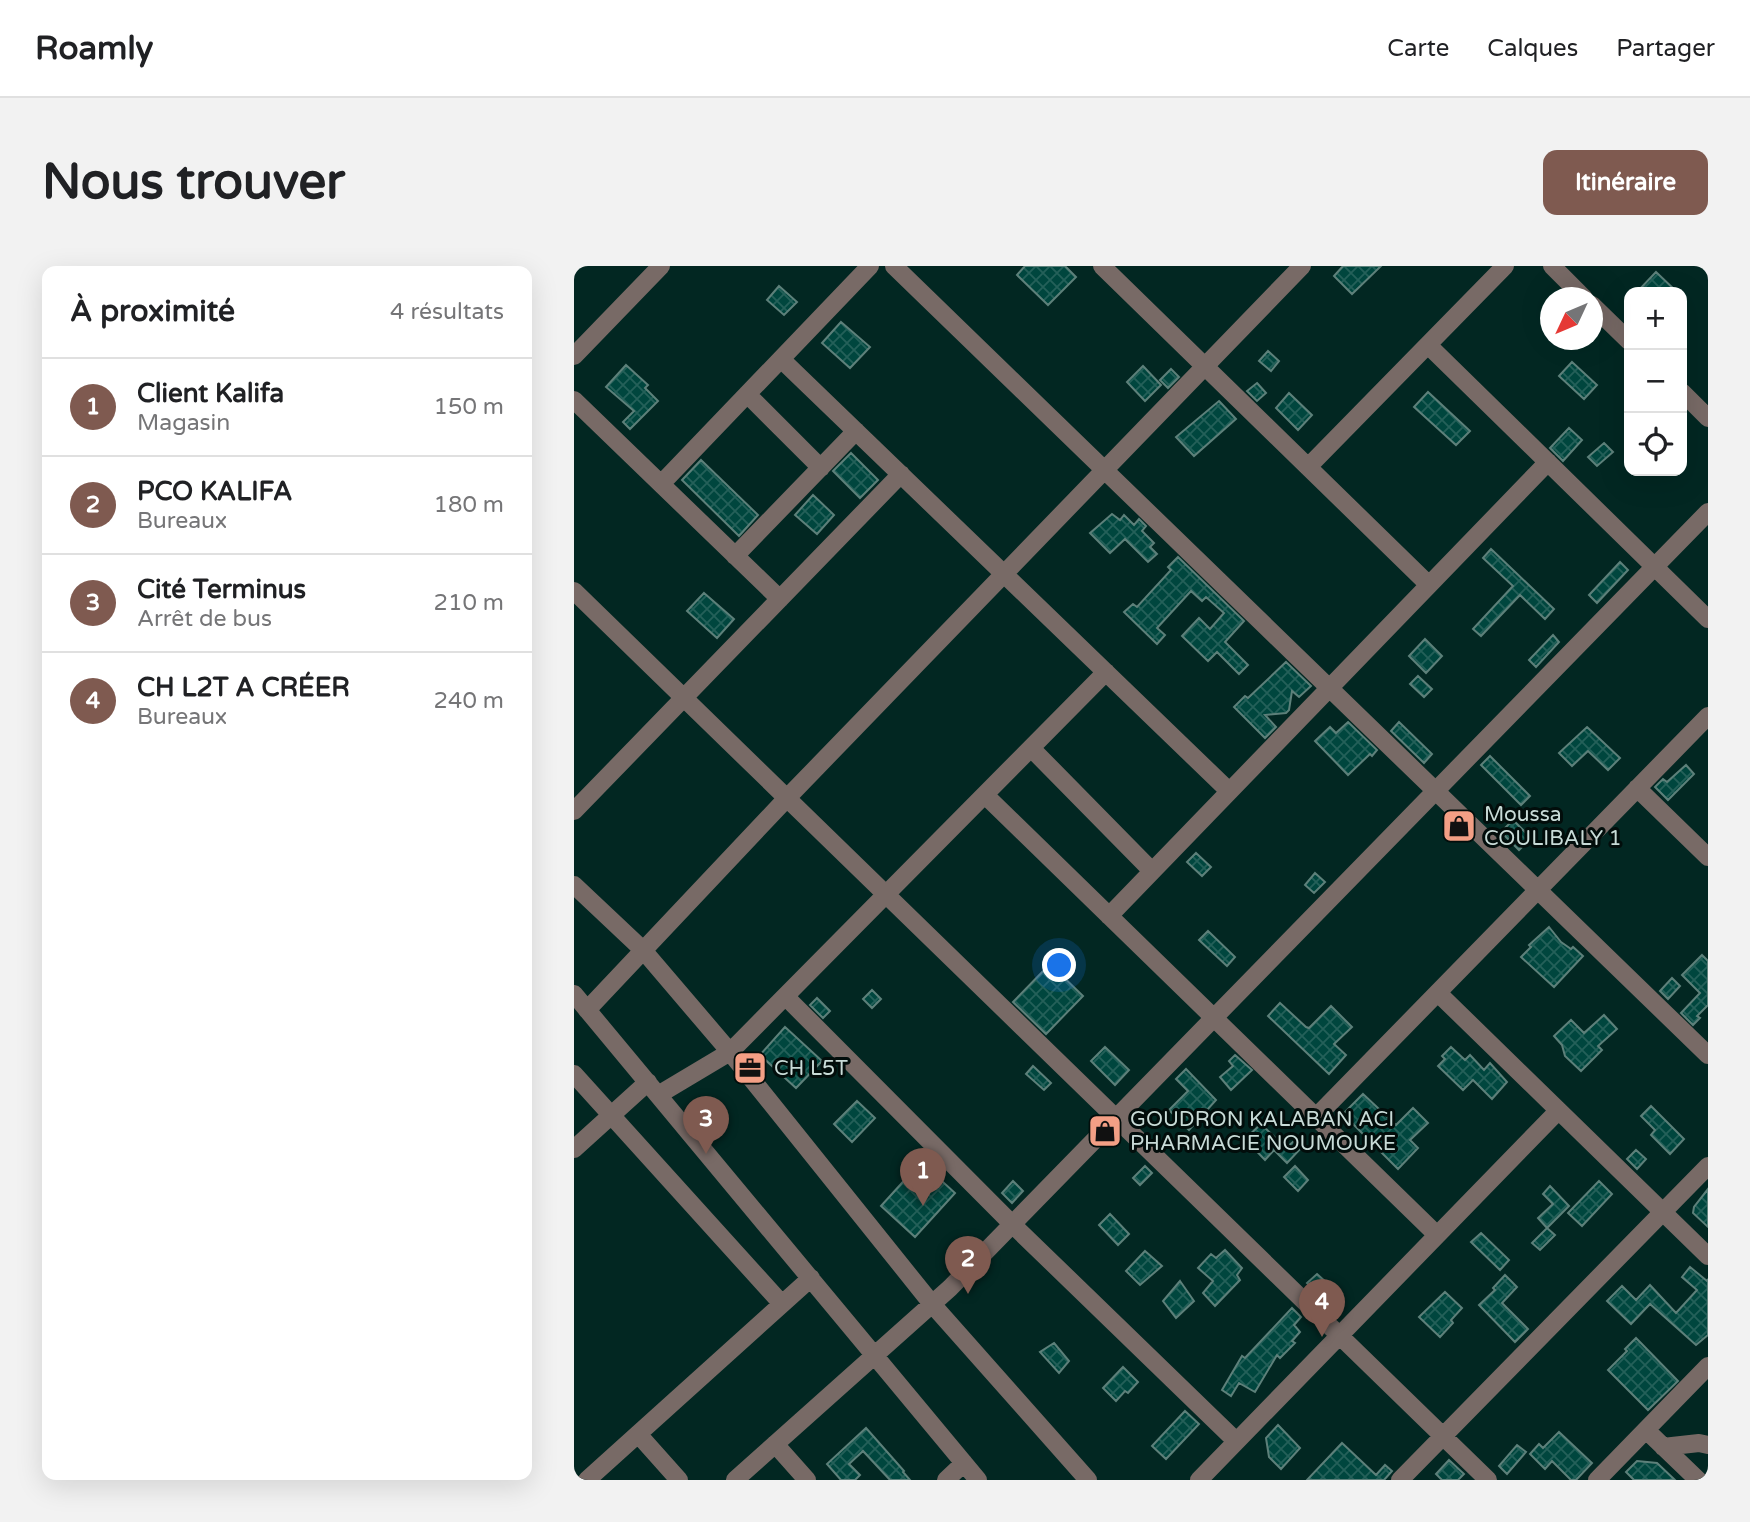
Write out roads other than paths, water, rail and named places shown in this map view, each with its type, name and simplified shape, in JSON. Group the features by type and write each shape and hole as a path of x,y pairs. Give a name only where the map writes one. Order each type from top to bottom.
{"street":[{"path":"574,356 661,266"},
{"path":"661,484 870,266"},
{"path":"894,266 1708,1055"},
{"path":"587,1010 787,798 1303,266"},
{"path":"1308,467 1505,266"},
{"path":"1552,266 1573,287"},
{"path":"1105,267 1429,585"},
{"path":"1603,316 1624,336"},
{"path":"1428,345 1708,619"},
{"path":"781,359 1229,791"},
{"path":"747,394 821,468"},
{"path":"1687,398 1708,418"},
{"path":"574,400 780,598"},
{"path":"735,556 856,431"},
{"path":"1109,916 1548,462"},
{"path":"574,811 901,474"},
{"path":"735,1480 932,1304 1708,512"},
{"path":"574,591 1488,1480"},
{"path":"574,1149 611,1115 653,1088 730,1052 1106,672"},
{"path":"1317,1117 1708,716"},
{"path":"1031,748 1153,871"},
{"path":"1637,788 1708,857"},
{"path":"985,795 1437,1235"},
{"path":"574,886 643,950 730,1052 932,1304 1088,1480"},
{"path":"1438,993 1708,1256"},
{"path":"574,994 978,1480"},
{"path":"786,997 1012,1224 1236,1441"},
{"path":"574,1074 782,1304"},
{"path":"1199,1480 1558,1111"},
{"path":"1400,1480 1708,1166"},
{"path":"587,1480 811,1278"},
{"path":"1597,1480 1708,1366"},
{"path":"1646,1430 1698,1480"},
{"path":"638,1434 679,1480"},
{"path":"1664,1447 1699,1443 1708,1445"},
{"path":"775,1444 807,1480"},
{"path":"946,1480 964,1463"}],"place":[{"name":"Moussa COULIBALY 1","path":"1459,826"},
{"name":"CH L5T","path":"750,1068"},
{"name":"GOUDRON KALABAN ACI PHARMACIE NOUMOUKE","path":"1105,1131"},
{"name":"Cité Terminus","path":"706,1154"},
{"name":"Client Kalifa","path":"923,1206"},
{"name":"PCO KALIFA","path":"968,1294"},
{"name":"CH L2T A CRÉER","path":"1322,1337"}]}
